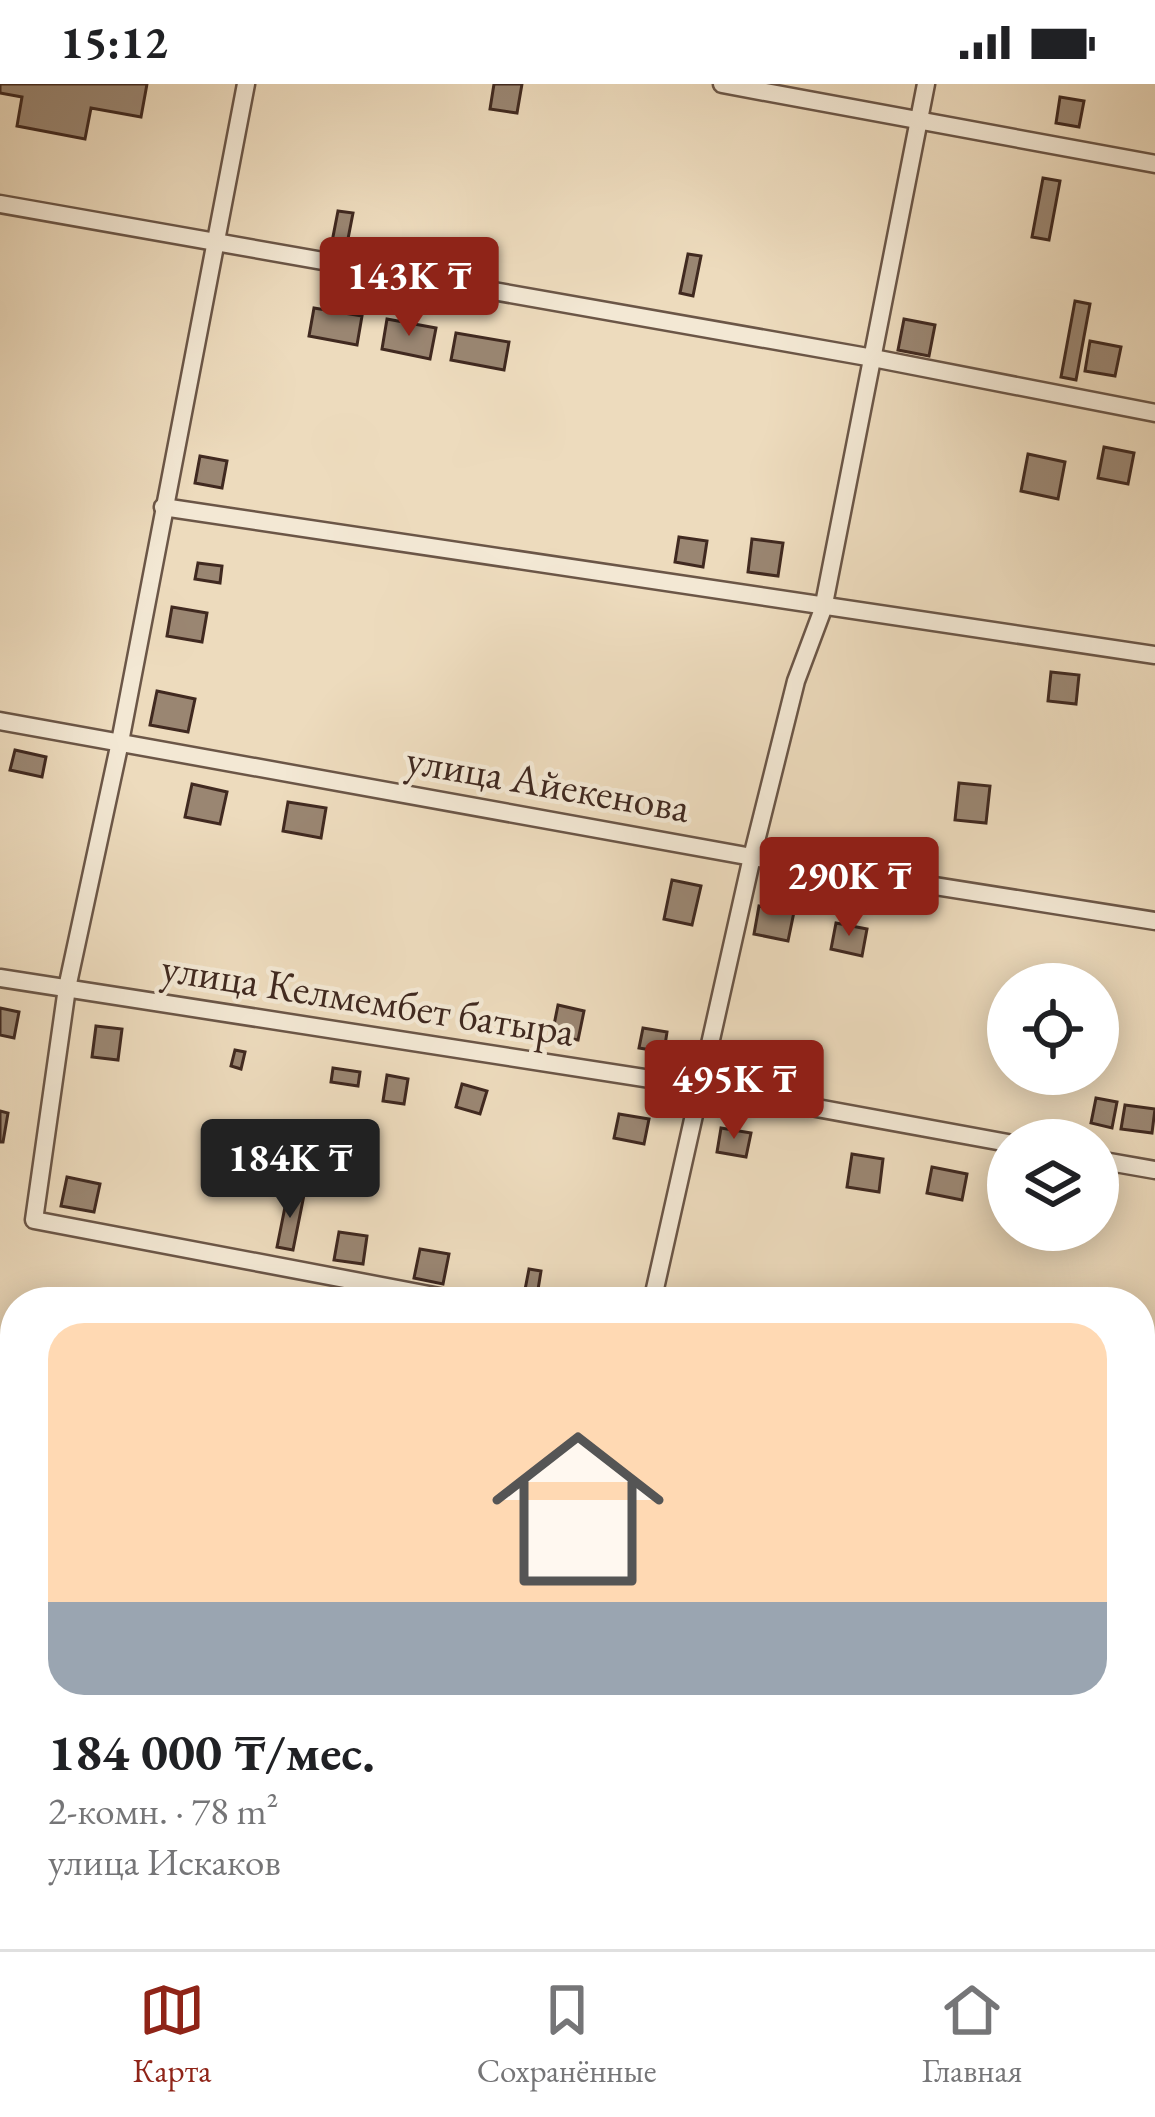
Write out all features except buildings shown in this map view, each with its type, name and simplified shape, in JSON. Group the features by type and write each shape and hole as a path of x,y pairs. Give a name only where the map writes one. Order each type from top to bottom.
{"street":[{"path":"247,84 120,742 67,988 34,1220 387,1287"},
{"path":"722,84 1155,164"},
{"path":"656,1287 752,857 796,681 823,609 926,84"},
{"path":"0,204 873,358 1155,413"},
{"path":"163,507 1155,656"},
{"name":"улица Айекенова","path":"0,721 752,857 1155,922"},
{"name":"улица Келмембет батыра","path":"0,978 702,1088 987,1140"},
{"path":"1119,1164 1155,1170"}]}
